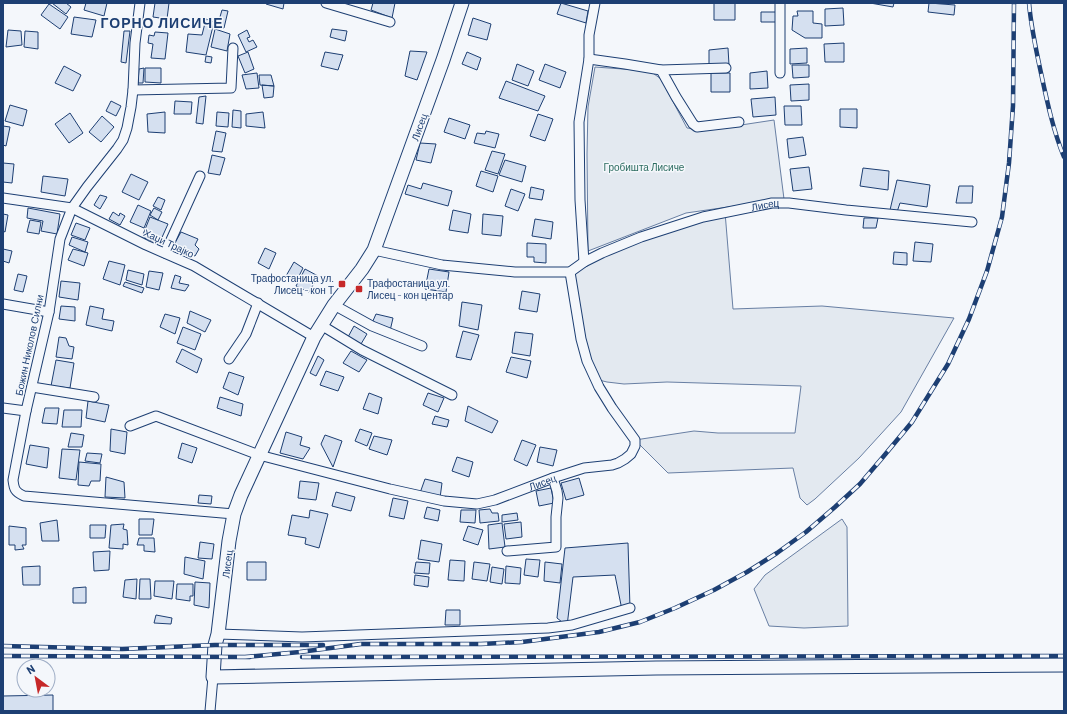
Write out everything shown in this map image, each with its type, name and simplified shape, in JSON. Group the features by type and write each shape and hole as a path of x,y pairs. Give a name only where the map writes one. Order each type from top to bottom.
{"street":[{"name":"Божин Николов Силни","path":"140,3 133,90 130,114 123,140 72,208 60,238 49,312 26,411 13,480 14,488 18,493 24,496 234,514"},
{"path":"326,3 390,22"},
{"name":"Лисец","path":"213,677 215,645 218,634 229,541 234,514 241,495 314,337 334,305 362,269 374,250 443,60 462,3"},
{"path":"584,262 580,200 579,122 589,59 589,35 595,3"},
{"path":"780,3 780,73"},
{"path":"133,90 231,88 233,48"},
{"path":"589,59 661,70 726,68"},
{"path":"661,70 679,103 693,124 697,127 739,122"},
{"path":"165,253 200,176"},
{"name":"Хаџи Трајко","path":"3,198 72,208 146,245 194,266 314,337"},
{"name":"Лисец","path":"130,426 156,416 259,455 390,489 444,500 477,504 495,500 584,468 618,463 631,454 635,446 635,440 605,398 587,361 581,339 570,272 584,262 641,237 685,222 772,203 789,203 972,222"},
{"path":"374,250 442,265 515,272 570,272"},
{"path":"229,359 246,334 258,303"},
{"path":"3,304 49,312"},
{"path":"334,305 372,326 422,346"},
{"path":"321,325 362,350 452,396"},
{"path":"32,387 94,396"},
{"path":"3,408 26,411"},
{"path":"507,551 556,547 556,517 558,498 553,478"},
{"path":"218,634 302,637 548,628 572,625 630,608"},
{"path":"210,711 213,677 656,668 1064,665"}],"green space":[{"name":"Гробишта Лисиче","path":"595,67 650,71 661,79 687,128 708,130 774,120 784,199 686,213 588,251 588,107"},
{"path":"725,212 733,309 822,306 954,318 901,412 859,458 807,505 800,498 793,468 668,473 635,440 694,431 718,433 795,433 801,386 667,382 624,384 595,379 570,272 641,237"},
{"path":"842,519 847,527 848,626 804,628 769,626 754,589 765,575"}],"building":[{"path":"52,3 66,3 71,7 66,14"},
{"path":"86,3 107,3 104,16 84,10"},
{"path":"155,3 169,3 167,19 153,17"},
{"path":"284,3 283,9 266,4"},
{"path":"373,3 395,3 392,18 371,10"},
{"path":"561,3 588,11 586,23 557,14"},
{"path":"714,3 735,3 735,20 714,20"},
{"path":"870,3 894,3 893,7"},
{"path":"929,3 955,5 954,15 928,12"},
{"path":"49,4 68,17 60,29 41,15"},
{"path":"843,8 844,25 825,26 825,9"},
{"path":"222,10 228,11 224,28 217,27"},
{"path":"797,11 813,11 813,23 822,24 822,38 805,38 792,30 793,16 798,16"},
{"path":"761,12 776,12 777,22 761,22"},
{"path":"74,17 96,20 92,37 71,34"},
{"path":"473,18 491,24 487,40 468,35"},
{"path":"206,19 214,22 206,55 186,52 188,34 202,35"},
{"path":"215,29 230,34 227,51 211,47"},
{"path":"332,29 347,31 345,41 330,37"},
{"path":"8,30 21,31 22,45 6,47"},
{"path":"247,30 250,37 247,38 249,42 253,40 257,47 246,52 238,35"},
{"path":"25,31 38,32 38,49 24,47"},
{"path":"124,31 130,31 126,63 121,62"},
{"path":"155,32 168,33 165,59 151,58 153,44 148,43 149,35 154,36"},
{"path":"844,43 844,62 825,62 824,44"},
{"path":"728,48 729,65 709,66 709,50"},
{"path":"807,48 807,63 790,64 790,49"},
{"path":"410,51 427,52 417,80 405,76"},
{"path":"248,52 254,69 245,73 238,56"},
{"path":"325,52 343,55 338,70 321,66"},
{"path":"467,52 481,58 477,70 462,64"},
{"path":"206,56 212,57 211,63 205,62"},
{"path":"517,64 534,71 528,86 512,80"},
{"path":"545,64 566,72 560,88 539,80"},
{"path":"792,65 809,65 809,77 793,78"},
{"path":"64,66 81,75 73,91 55,83"},
{"path":"144,68 143,83 138,83 139,69"},
{"path":"145,68 161,68 161,83 145,82"},
{"path":"767,71 768,88 750,89 750,73"},
{"path":"257,73 259,88 246,89 242,75"},
{"path":"711,73 730,73 730,92 711,92"},
{"path":"259,75 271,75 274,86 260,85"},
{"path":"506,81 545,96 538,111 499,98"},
{"path":"809,84 809,100 791,101 790,85"},
{"path":"262,85 274,86 273,97 264,98"},
{"path":"206,96 203,124 196,123 199,97"},
{"path":"775,97 776,115 753,117 751,99"},
{"path":"111,101 121,106 116,116 106,111"},
{"path":"175,101 192,102 191,114 174,114"},
{"path":"10,105 27,110 23,126 5,121"},
{"path":"784,106 801,106 802,125 785,125"},
{"path":"840,109 857,109 857,128 840,127"},
{"path":"233,110 241,111 241,128 232,127"},
{"path":"165,112 165,133 148,132 147,114"},
{"path":"217,112 229,113 228,127 216,126"},
{"path":"263,112 265,128 246,126 246,114"},
{"path":"70,113 83,133 69,143 55,124"},
{"path":"538,114 553,119 545,141 530,136"},
{"path":"102,116 114,127 101,142 89,132"},
{"path":"449,118 470,125 465,139 444,132"},
{"path":"3,126 10,127 6,146 3,145"},
{"path":"216,131 226,133 222,152 212,151"},
{"path":"486,131 499,134 495,148 474,143 477,133 485,134"},
{"path":"803,137 806,155 789,158 787,139"},
{"path":"420,143 436,144 431,163 416,160"},
{"path":"492,151 505,154 498,174 485,170"},
{"path":"212,155 225,158 220,175 208,173"},
{"path":"505,160 526,166 522,182 499,175"},
{"path":"3,163 14,164 12,183 3,182"},
{"path":"809,167 812,189 793,191 790,169"},
{"path":"863,168 889,171 888,190 860,186"},
{"path":"481,171 498,176 493,192 476,186"},
{"path":"131,174 148,182 139,200 122,192"},
{"path":"43,176 68,179 65,196 41,192"},
{"path":"897,180 930,185 927,207 900,203 897,212 890,210"},
{"path":"423,183 452,191 448,206 405,194 408,185 421,189"},
{"path":"959,186 973,186 972,203 956,203"},
{"path":"531,187 544,190 542,200 529,198"},
{"path":"511,189 525,194 518,211 505,206"},
{"path":"100,195 107,197 100,209 94,205"},
{"path":"158,197 165,200 161,210 153,206"},
{"path":"138,205 151,211 144,228 130,222"},
{"path":"28,208 60,214 57,234 41,231 43,221 27,218"},
{"path":"154,208 162,212 158,220 150,215"},
{"path":"453,210 471,214 468,233 449,230"},
{"path":"113,212 119,216 120,213 125,216 120,225 109,219"},
{"path":"3,214 8,215 5,232 3,231"},
{"path":"483,214 503,216 501,236 482,234"},
{"path":"150,217 168,224 159,244 142,237"},
{"path":"864,218 878,218 876,228 863,228"},
{"path":"535,219 553,222 551,239 532,236"},
{"path":"30,220 41,222 39,234 27,232"},
{"path":"76,223 90,228 85,240 71,235"},
{"path":"181,232 198,239 195,245 199,249 195,256 172,248"},
{"path":"72,237 88,242 85,252 69,245"},
{"path":"915,242 933,244 931,262 913,261"},
{"path":"527,243 546,244 546,263 534,262 534,257 527,257"},
{"path":"265,248 276,253 269,269 258,263"},
{"path":"3,249 12,251 9,263 3,261"},
{"path":"73,249 88,253 84,266 68,260"},
{"path":"894,252 907,253 907,265 893,264"},
{"path":"109,261 125,265 120,285 103,279"},
{"path":"294,262 303,268 296,282 286,276"},
{"path":"305,269 318,276 309,292 296,286"},
{"path":"429,269 449,272 446,292 425,289"},
{"path":"128,270 144,274 142,285 126,280"},
{"path":"149,271 163,273 159,290 146,287"},
{"path":"18,274 27,276 23,292 14,290"},
{"path":"175,275 181,277 179,283 189,285 185,291 171,288"},
{"path":"61,281 80,283 78,300 59,297"},
{"path":"125,282 144,288 142,293 123,286"},
{"path":"522,291 540,294 537,312 519,309"},
{"path":"462,302 482,305 478,330 459,326"},
{"path":"61,306 75,307 75,321 59,319"},
{"path":"90,306 104,309 102,319 114,321 112,331 86,325"},
{"path":"190,311 211,320 205,332 187,323"},
{"path":"165,314 180,318 175,334 160,327"},
{"path":"376,314 393,318 390,331 372,323"},
{"path":"354,326 367,334 361,344 348,337"},
{"path":"183,327 201,334 195,350 177,343"},
{"path":"463,331 479,335 471,360 456,357"},
{"path":"515,332 533,334 530,356 512,353"},
{"path":"59,337 66,338 69,346 74,347 72,359 56,357"},
{"path":"182,349 202,359 197,373 176,362"},
{"path":"351,351 367,360 359,372 343,363"},
{"path":"318,356 324,360 316,376 310,373"},
{"path":"511,357 531,361 527,378 506,372"},
{"path":"56,360 74,363 70,388 51,386"},
{"path":"326,371 344,377 338,391 320,385"},
{"path":"229,372 244,377 238,395 223,388"},
{"path":"369,393 382,398 378,414 363,409"},
{"path":"428,393 444,398 438,412 423,405"},
{"path":"220,397 243,404 241,416 217,408"},
{"path":"88,401 109,405 105,422 86,418"},
{"path":"468,406 498,421 492,433 465,421"},
{"path":"45,408 59,408 57,424 42,423"},
{"path":"64,410 82,410 81,427 62,427"},
{"path":"435,416 449,420 447,427 432,424"},
{"path":"111,429 127,432 125,454 110,451"},
{"path":"360,429 372,433 367,446 355,441"},
{"path":"286,432 302,437 300,445 310,448 303,459 280,453"},
{"path":"71,433 84,435 82,447 68,447"},
{"path":"325,435 342,441 333,467 321,444"},
{"path":"374,436 392,440 387,455 369,449"},
{"path":"522,440 536,445 527,466 514,460"},
{"path":"182,443 197,448 192,463 178,458"},
{"path":"30,445 49,448 47,468 26,464"},
{"path":"540,447 557,450 553,466 537,462"},
{"path":"62,449 80,450 76,480 59,478"},
{"path":"87,453 102,454 100,463 85,461"},
{"path":"457,457 473,462 469,477 452,471"},
{"path":"79,462 101,464 100,481 91,481 89,486 78,485"},
{"path":"106,477 124,482 125,498 105,497"},
{"path":"579,478 584,495 566,500 561,483"},
{"path":"425,479 442,483 440,498 420,493"},
{"path":"300,481 319,483 316,500 298,498"},
{"path":"551,488 554,503 539,506 536,491"},
{"path":"336,492 355,497 351,511 332,506"},
{"path":"199,495 212,496 211,504 198,503"},
{"path":"393,498 408,501 404,519 389,516"},
{"path":"427,507 440,510 438,521 424,518"},
{"path":"490,509 492,513 498,513 499,521 480,523 479,510"},
{"path":"310,510 328,514 319,548 305,544 306,538 288,535 292,515 309,518"},
{"path":"461,510 476,510 475,523 460,522"},
{"path":"517,513 518,520 502,522 502,515"},
{"path":"139,519 154,519 152,535 139,535"},
{"path":"57,520 59,541 42,541 40,523"},
{"path":"521,522 522,537 506,539 504,524"},
{"path":"502,523 505,547 489,549 488,525"},
{"path":"124,524 123,529 127,530 128,545 123,544 123,549 109,548 111,525"},
{"path":"90,525 106,525 105,538 90,538"},
{"path":"9,526 26,528 26,545 22,545 24,549 15,550 15,545 9,545"},
{"path":"468,526 483,530 478,545 463,540"},
{"path":"139,538 154,538 155,552 144,551 144,545 137,545"},
{"path":"421,540 442,544 439,562 418,559"},
{"path":"200,542 214,544 212,559 198,558"},
{"path":"628,543 630,608 622,610 615,575 573,577 567,626 557,618 565,548"},
{"path":"110,551 109,570 94,571 93,552"},
{"path":"185,557 205,561 203,579 184,574"},
{"path":"526,559 540,560 538,577 524,575"},
{"path":"450,560 465,561 464,581 448,580"},
{"path":"247,562 266,562 266,580 247,580"},
{"path":"416,562 430,563 429,574 414,573"},
{"path":"474,562 490,564 487,581 472,579"},
{"path":"545,562 562,564 560,583 544,581"},
{"path":"40,566 40,585 23,585 22,567"},
{"path":"506,566 521,568 520,584 505,583"},
{"path":"492,567 504,569 502,584 490,582"},
{"path":"415,575 429,577 428,587 414,585"},
{"path":"137,579 136,599 123,597 125,580"},
{"path":"140,579 150,579 151,599 139,599"},
{"path":"155,581 174,581 172,599 154,596"},
{"path":"195,582 210,583 209,608 194,605"},
{"path":"177,584 193,584 193,596 190,596 190,601 176,599"},
{"path":"86,587 86,603 73,603 73,588"},
{"path":"446,610 460,610 460,625 445,625"},
{"path":"156,615 172,618 171,624 154,623"},
{"path":"3,696 16,696 16,698 53,698 53,711 3,711"}],"railway":[{"path":"245,657 361,644 481,644 522,642 599,632 640,622 714,590 747,572 806,532 860,484 912,422 948,364 969,319 987,271 1002,217 1009,163 1013,106 1014,3"},
{"path":"1029,3 1034,38 1053,126 1064,157"},
{"path":"3,646 122,649 215,645 323,645"},
{"path":"3,656 250,657"},
{"path":"302,657 1064,656"}],"place":[{"name":"Трафостаница ул. Лисец - кон Т","path":"342,284"},
{"name":"Трафостаница ул. Лисец - кон центар","path":"359,289"}],"district":[{"name":"ГОРНО ЛИСИЧЕ","path":"162,23"}]}
